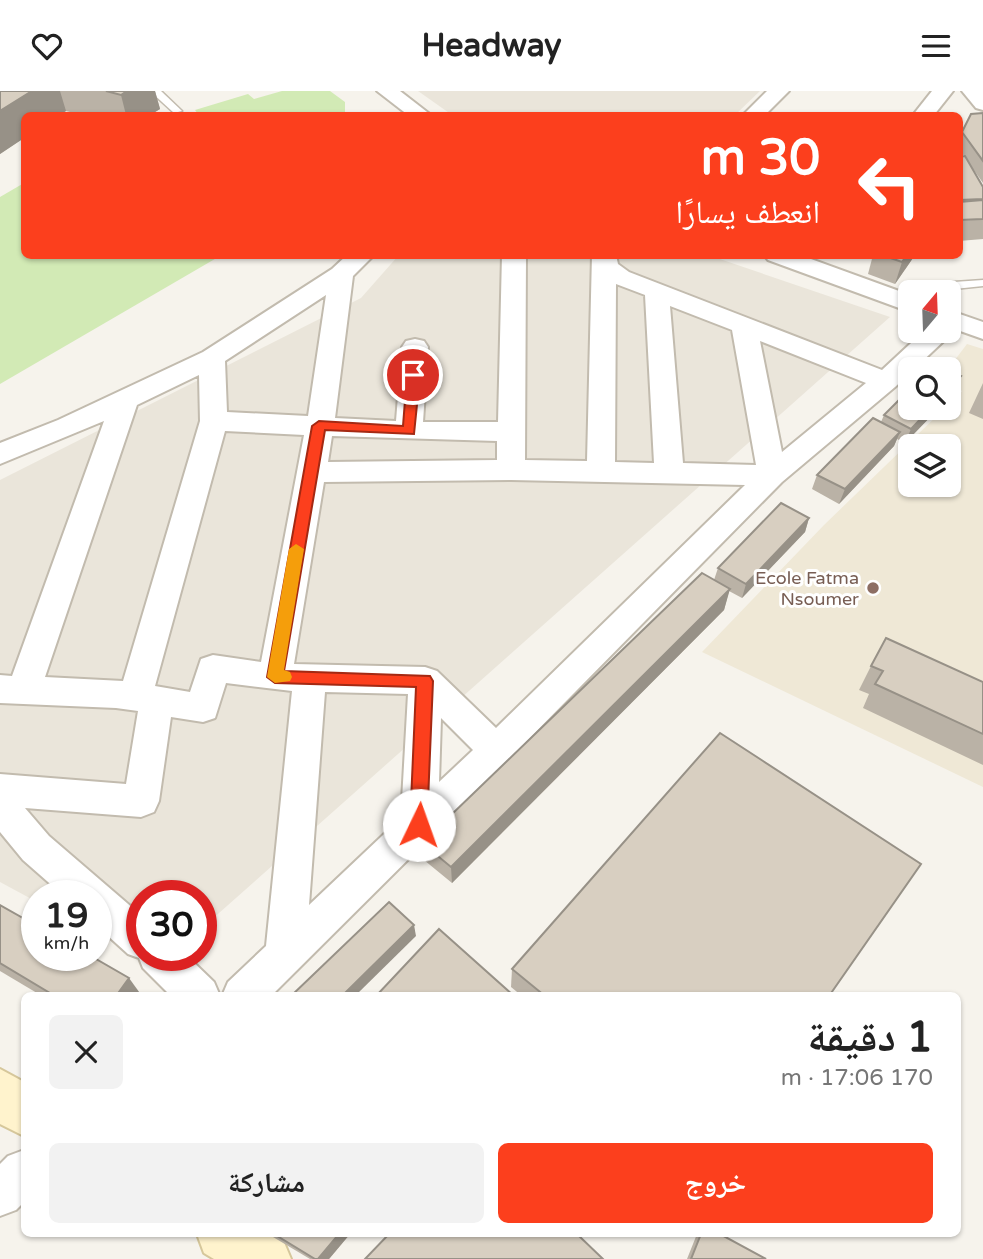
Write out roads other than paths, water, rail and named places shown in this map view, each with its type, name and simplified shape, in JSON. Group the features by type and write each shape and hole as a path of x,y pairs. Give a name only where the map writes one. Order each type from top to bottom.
{"main road":[{"path":"0,1094 21,1109"},
{"path":"228,1237 264,1259"}],"street":[{"path":"387,91 417,112"},
{"path":"752,91 775,94"},
{"path":"926,112 943,91"},
{"path":"972,91 983,104"},
{"path":"756,112 775,94"},
{"path":"511,470 514,259"},
{"path":"601,473 604,259"},
{"path":"605,259 620,277 886,381"},
{"path":"835,277 848,259"},
{"path":"810,261 835,277 898,300"},
{"path":"0,454 68,427 212,358 351,265"},
{"path":"275,677 310,473 351,265"},
{"path":"657,292 669,473"},
{"path":"744,325 772,475"},
{"path":"961,326 983,331"},
{"path":"246,992 496,750 772,475 886,381 926,343"},
{"path":"409,431 415,347"},
{"path":"0,790 141,801 146,699 214,421 212,358"},
{"path":"125,400 12,690 146,699 203,708 213,668 275,677 425,681 496,750"},
{"path":"214,421 409,431 512,432"},
{"path":"310,473 511,470 772,475"},
{"path":"285,954 310,677"},
{"path":"419,825 425,681"},
{"path":"0,805 36,848 73,880"},
{"path":"112,914 126,927"},
{"path":"174,971 196,992"},
{"path":"0,1194 21,1175"}],"lane":[{"path":"155,91 177,111"},
{"path":"961,285 983,283"}],"place":[{"name":"Ecole Fatma Nsoumer","path":"873,588"}]}
